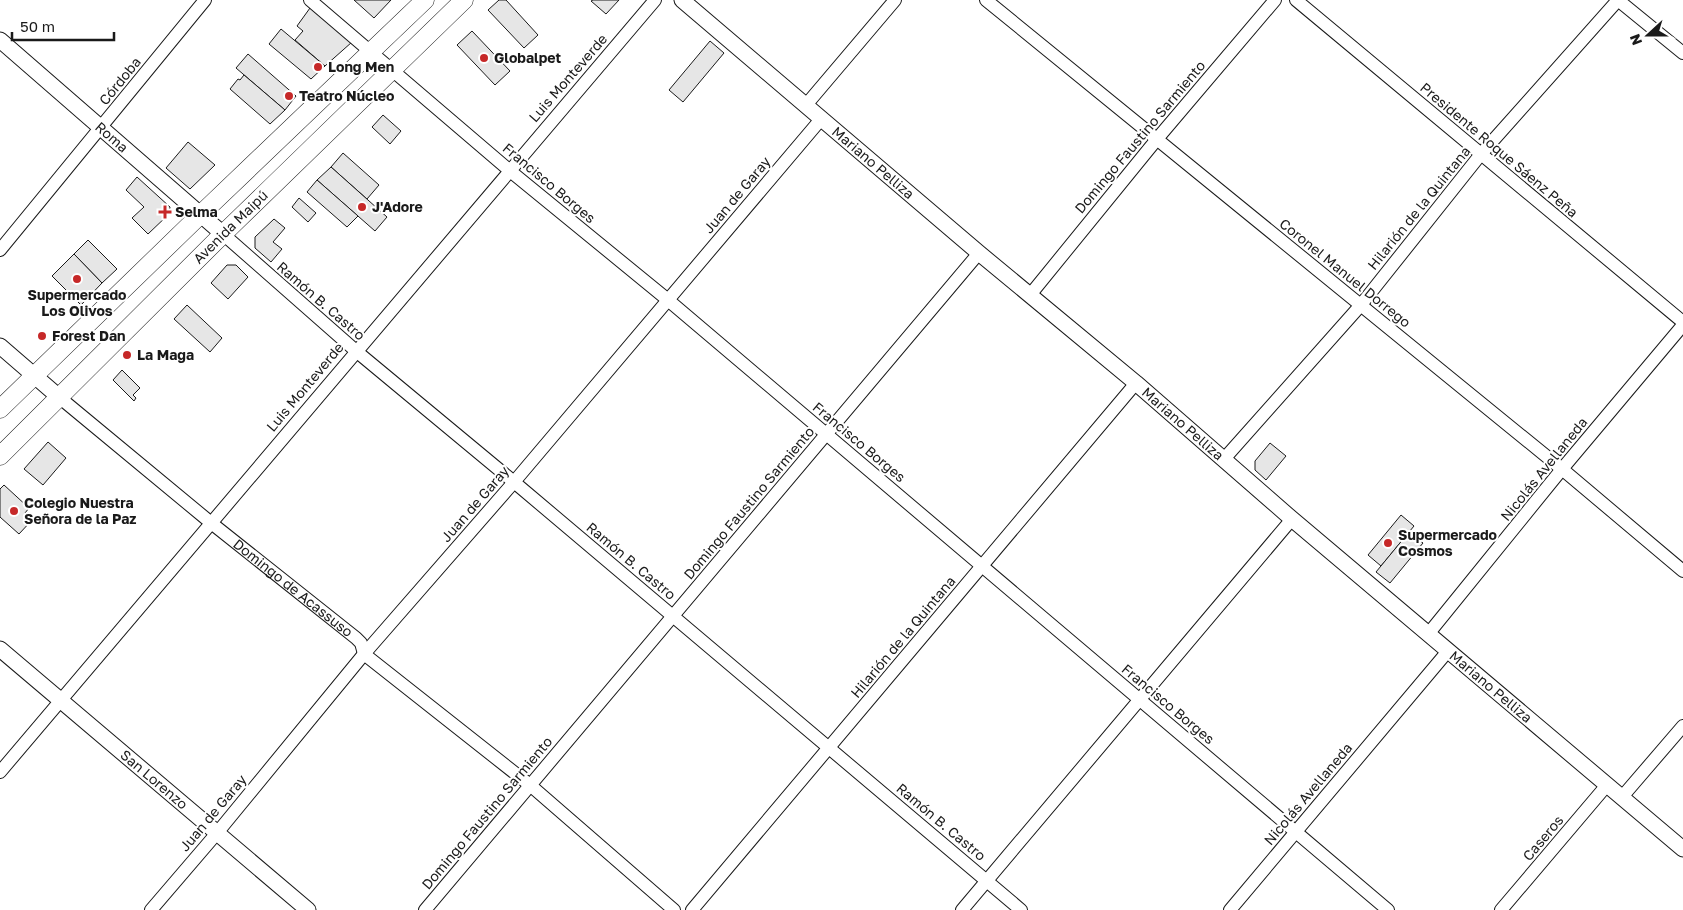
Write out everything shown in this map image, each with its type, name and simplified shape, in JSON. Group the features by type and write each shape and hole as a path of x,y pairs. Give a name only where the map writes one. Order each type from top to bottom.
{"main road":[{"name":"Avenida Maipú","path":"0,409 200,214 372,53 425,0"},
{"name":"Avenida Maipú","path":"0,456 222,234 464,0"}],"street":[{"name":"Córdoba","path":"0,250 205,0"},
{"name":"Francisco Borges","path":"310,0 509,170 668,300 1388,910"},
{"name":"Luis Monteverde","path":"0,772 210,522 655,0"},
{"name":"Mariano Pelliza","path":"682,0 979,253 1136,383 1292,519 1683,849"},
{"path":"806,104 895,0"},
{"name":"Coronel Manuel Dorrego","path":"986,0 1562,469 1683,572"},
{"name":"Domingo Faustino Sarmiento","path":"1030,294 1157,139 1275,0"},
{"name":"Presidente Roque Sáenz Peña","path":"1296,0 1683,323"},
{"path":"1618,0 1683,54"},
{"name":"Hilarión de la Quintana","path":"1224,460 1360,306 1481,154 1618,0"},
{"name":"Roma","path":"0,40 222,234"},
{"name":"Juan de Garay","path":"152,910 364,654 514,482 822,118"},
{"name":"Ramón B. Castro","path":"222,234 356,351 1021,910"},
{"name":"Domingo Faustino Sarmiento","path":"425,910 979,253"},
{"name":"Nicolás Avellaneda","path":"1429,633 1683,323"},
{"name":"Domingo de Acassuso","path":"0,346 59,398 210,522 356,638 361,643 364,654 530,785 674,910"},
{"name":"Hilarión de la Quintana","path":"692,910 1136,383"},
{"path":"962,910 1292,519"},
{"name":"San Lorenzo","path":"0,649 308,910"},
{"name":"Nicolás Avellaneda","path":"1230,910 1448,651"},
{"path":"1622,797 1683,726"},
{"name":"Caseros","path":"1501,910 1607,785"}],"building":[{"path":"354,0 391,0 374,18"},
{"path":"499,0 506,0 538,35 524,48 488,10"},
{"path":"619,0 606,14 591,1"},
{"path":"310,8 352,42 325,66 295,40 303,31 297,26"},
{"path":"281,29 325,66 311,79 269,44"},
{"name":"Globalpet","path":"472,31 510,71 495,85 457,45"},
{"path":"710,41 724,53 683,102 669,90"},
{"path":"248,54 296,96 285,110 236,68"},
{"path":"244,75 285,110 270,124 230,89"},
{"path":"383,115 401,131 390,144 372,127"},
{"path":"188,142 215,165 190,189 166,168"},
{"path":"343,153 379,185 367,199 331,167"},
{"name":"J'Adore","path":"331,167 387,217 375,231 317,180"},
{"path":"137,177 170,207 169,214 148,234 132,218 144,207 126,190"},
{"path":"317,180 358,216 347,227 307,192"},
{"path":"299,198 316,213 308,222 292,207"},
{"path":"274,219 285,228 273,242 282,249 271,262 255,248 255,237"},
{"path":"88,240 117,269 102,283 74,254"},
{"name":"Supermercado Los Olivos","path":"74,254 102,283 81,305 52,276"},
{"path":"227,265 236,265 248,277 228,299 211,283"},
{"path":"187,305 222,338 210,352 174,319"},
{"path":"122,370 140,388 133,395 136,398 134,401 113,380"},
{"path":"48,442 66,458 43,485 24,469"},
{"path":"1270,443 1286,456 1266,480 1255,470 1255,461"},
{"name":"Colegio Nuestra Señora de la Paz","path":"4,485 29,508 25,513 32,520 19,534 0,517 0,489"},
{"name":"Supermercado Cosmos","path":"1401,515 1414,526 1381,566 1368,555"},
{"path":"1409,532 1423,543 1390,583 1376,572"}],"place":[{"name":"Globalpet","path":"484,58"},
{"name":"Long Men","path":"318,67"},
{"name":"Teatro Núcleo","path":"289,96"},
{"name":"J'Adore","path":"362,207"},
{"name":"Selma","path":"165,212"},
{"name":"Supermercado Los Olivos","path":"77,279"},
{"name":"Forest Dan","path":"42,336"},
{"name":"La Maga","path":"127,355"},
{"name":"Colegio Nuestra Señora de la Paz","path":"14,511"},
{"name":"Supermercado Cosmos","path":"1388,543"}]}
